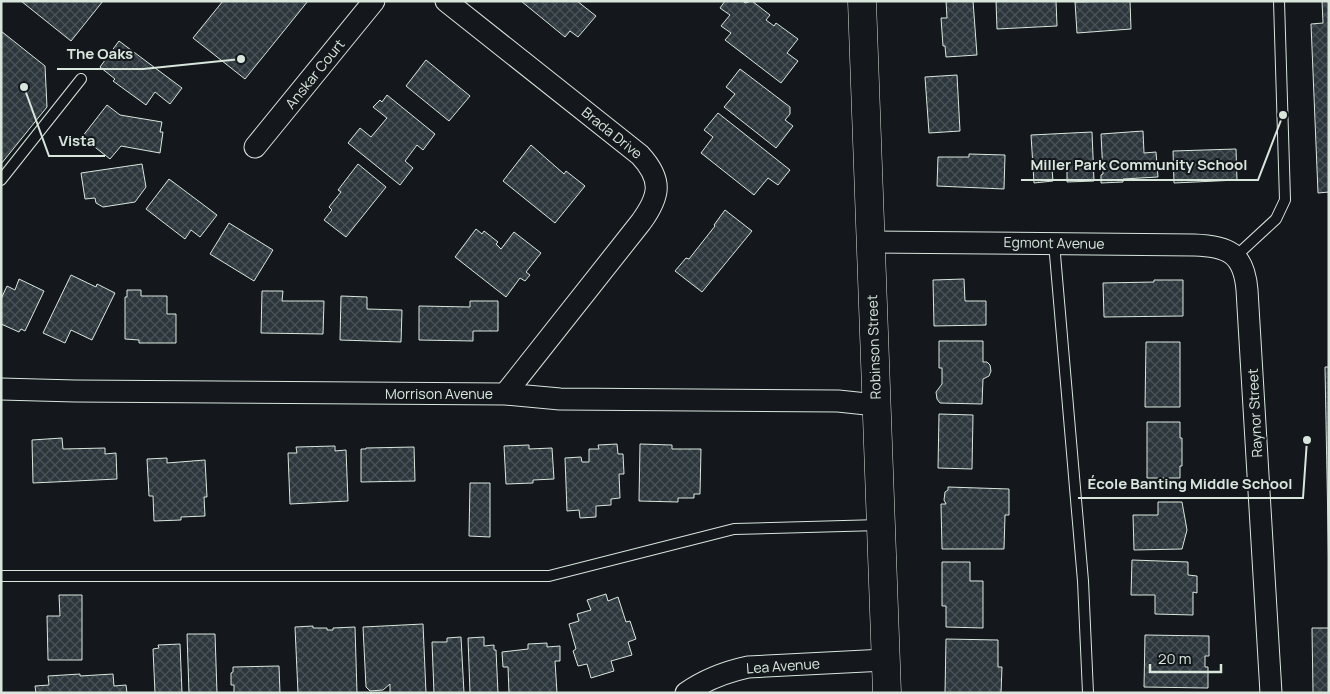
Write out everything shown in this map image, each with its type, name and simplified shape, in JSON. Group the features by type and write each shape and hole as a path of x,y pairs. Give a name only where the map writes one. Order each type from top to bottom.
{"street":[{"name":"Anskar Court","path":"255,147 374,1"},
{"name":"Brada Drive","path":"446,1 640,155 652,170 657,183 657,194 653,204 641,222 505,394"},
{"name":"Robinson Street","path":"862,1 887,693"},
{"name":"Egmont Avenue","path":"870,242 1212,246 1225,249 1236,257"},
{"name":"Raynor Street","path":"1236,257 1246,278 1247,290 1271,693"},
{"name":"Morrison Avenue","path":"1,389 505,394 560,400 838,401 876,405"},
{"name":"Lea Avenue","path":"686,693 710,679 728,672 748,668 886,660"}],"lane":[{"path":"1236,257 1276,219 1285,200 1280,1"},
{"path":"1,180 80,79"},
{"path":"1054,243 1083,580 1088,693"},
{"path":"1,576 548,576 734,529 881,525"}],"building":[{"path":"21,1 103,1 71,41"},
{"path":"223,1 308,1 245,79 193,38"},
{"path":"521,1 577,1 596,16 578,37 570,31 565,37"},
{"path":"725,1 743,1 745,3 752,1 770,15 766,20 774,26 776,23 798,39 787,53 798,61 781,83 725,40 731,33 721,26 730,15 720,8"},
{"path":"946,1 973,1 977,55 946,57 945,46 943,46 941,18 947,18"},
{"path":"996,1 1056,1 1057,26 997,29"},
{"path":"1130,1 1131,29 1077,33 1075,2"},
{"path":"1322,1 1329,1 1329,192 1318,193 1311,24 1323,23"},
{"path":"1,31 45,66 47,107 1,164"},
{"path":"119,41 182,88 170,104 155,92 146,105 113,81 115,79 100,67"},
{"path":"426,60 470,96 449,121 406,86"},
{"path":"740,69 790,107 790,114 785,120 793,126 776,148 724,107 735,94 726,87"},
{"path":"957,75 960,131 929,133 925,77"},
{"path":"387,95 435,134 423,150 417,145 405,161 413,168 400,185 348,143 360,128 371,137 387,118 373,107 380,100 382,102"},
{"path":"107,105 120,115 162,122 160,132 163,132 160,153 121,146 110,159 82,137"},
{"path":"718,113 790,170 778,185 768,178 754,195 701,153 713,137 704,130"},
{"path":"1143,131 1144,153 1156,152 1158,177 1123,179 1123,182 1101,183 1101,175 1103,174 1101,134"},
{"path":"1092,132 1094,181 1067,182 1067,169 1052,169 1053,181 1034,183 1031,135"},
{"path":"531,145 564,174 566,171 585,186 555,223 503,181"},
{"path":"1236,149 1237,180 1174,183 1173,151"},
{"path":"969,154 1005,155 1004,189 937,186 938,157 969,157"},
{"path":"142,164 146,187 135,202 103,207 96,203 95,198 85,199 81,173"},
{"path":"358,164 386,187 346,237 324,220 332,210 329,207 341,192 338,190"},
{"path":"169,179 217,215 200,237 191,230 185,239 146,209"},
{"path":"725,210 752,231 702,292 675,271 686,258 689,259"},
{"path":"229,223 273,250 254,281 210,254"},
{"path":"476,229 482,234 484,231 498,242 496,244 501,249 514,232 541,253 526,272 530,275 525,281 520,278 506,297 455,257"},
{"path":"71,275 96,287 97,284 115,293 92,340 71,330 65,343 43,333"},
{"path":"19,279 44,291 25,331 21,329 19,332 1,324 1,299 7,286 15,290"},
{"path":"964,279 965,301 986,301 986,325 934,326 933,280"},
{"path":"1154,280 1183,280 1183,316 1104,317 1103,283 1154,282"},
{"path":"127,290 141,290 141,296 167,296 167,314 176,314 176,343 139,343 139,340 125,339 125,297 127,297"},
{"path":"262,291 283,291 282,301 324,301 323,334 261,333"},
{"path":"341,296 367,297 367,309 402,310 401,342 340,340"},
{"path":"470,301 498,301 498,331 473,331 473,341 419,340 419,306 470,307"},
{"path":"939,341 983,341 983,362 987,362 990,365 991,371 989,376 983,379 982,404 940,403 937,399 936,392 942,384 942,368 939,368"},
{"path":"1146,342 1180,342 1180,407 1145,407"},
{"path":"1325,367 1329,367 1329,583"},
{"path":"939,414 973,415 972,469 938,468"},
{"path":"1147,422 1180,422 1182,466 1180,466 1180,478 1147,478"},
{"path":"62,438 63,449 105,448 105,454 116,453 117,479 33,483 32,440"},
{"path":"617,444 618,454 623,454 624,474 619,474 620,498 611,499 611,505 596,506 596,517 580,518 579,510 567,511 565,458 581,457 582,462 589,462 589,449 599,449 598,445"},
{"path":"640,444 672,445 672,449 701,449 700,494 694,494 694,498 678,498 678,502 639,501"},
{"path":"529,445 529,449 552,448 554,479 533,480 533,483 506,484 504,446"},
{"path":"335,446 335,451 346,450 348,501 290,504 288,453 297,453 296,447"},
{"path":"414,447 415,481 361,482 361,449"},
{"path":"167,458 167,463 205,460 207,497 204,497 205,516 181,517 181,520 154,521 153,496 149,496 147,459"},
{"path":"470,483 490,483 490,537 469,536"},
{"path":"948,487 1009,489 1009,515 1005,515 1004,549 942,549 941,504 946,504 944,500"},
{"path":"1158,502 1182,502 1187,530 1182,549 1134,550 1133,515 1158,515"},
{"path":"1132,560 1188,562 1188,575 1197,576 1197,593 1193,592 1193,615 1155,614 1155,595 1131,595"},
{"path":"942,562 970,562 970,581 983,581 983,628 946,627 946,606 942,606"},
{"path":"606,594 608,601 618,597 626,622 630,621 636,639 628,642 632,655 611,661 614,671 591,678 587,664 578,666 573,651 576,649 569,624 579,621 577,614 591,610 587,600"},
{"path":"59,595 82,595 82,660 48,660 47,616 60,616"},
{"path":"423,624 426,693 390,693 390,684 383,690 370,691 366,687 363,627"},
{"path":"313,626 313,628 327,628 327,630 355,627 357,693 298,693 295,627"},
{"path":"1312,628 1329,628 1329,693 1313,693"},
{"path":"187,634 215,634 217,693 189,693"},
{"path":"1145,635 1209,636 1209,656 1205,656 1205,667 1208,667 1208,688 1144,687"},
{"path":"461,637 464,693 434,693 432,642 447,642 447,638"},
{"path":"484,637 484,646 494,645 494,650 496,650 498,693 470,693 468,638"},
{"path":"946,639 998,640 998,667 1002,667 1001,693 945,693"},
{"path":"547,643 547,647 560,646 560,661 555,661 557,693 509,693 508,667 503,667 502,652 528,649 528,644"},
{"path":"180,644 182,693 155,693 153,649 159,648 158,645"},
{"path":"279,666 280,693 234,693 234,685 231,685 233,667"},
{"path":"80,674 80,676 113,674 114,686 126,685 127,693 36,693 35,686 49,685 48,676"}],"place":[{"name":"The Oaks","path":"241,59"},
{"name":"Vista","path":"24,87"},
{"name":"Miller Park Community School","path":"1283,115"},
{"name":"École Banting Middle School","path":"1307,440"}]}
